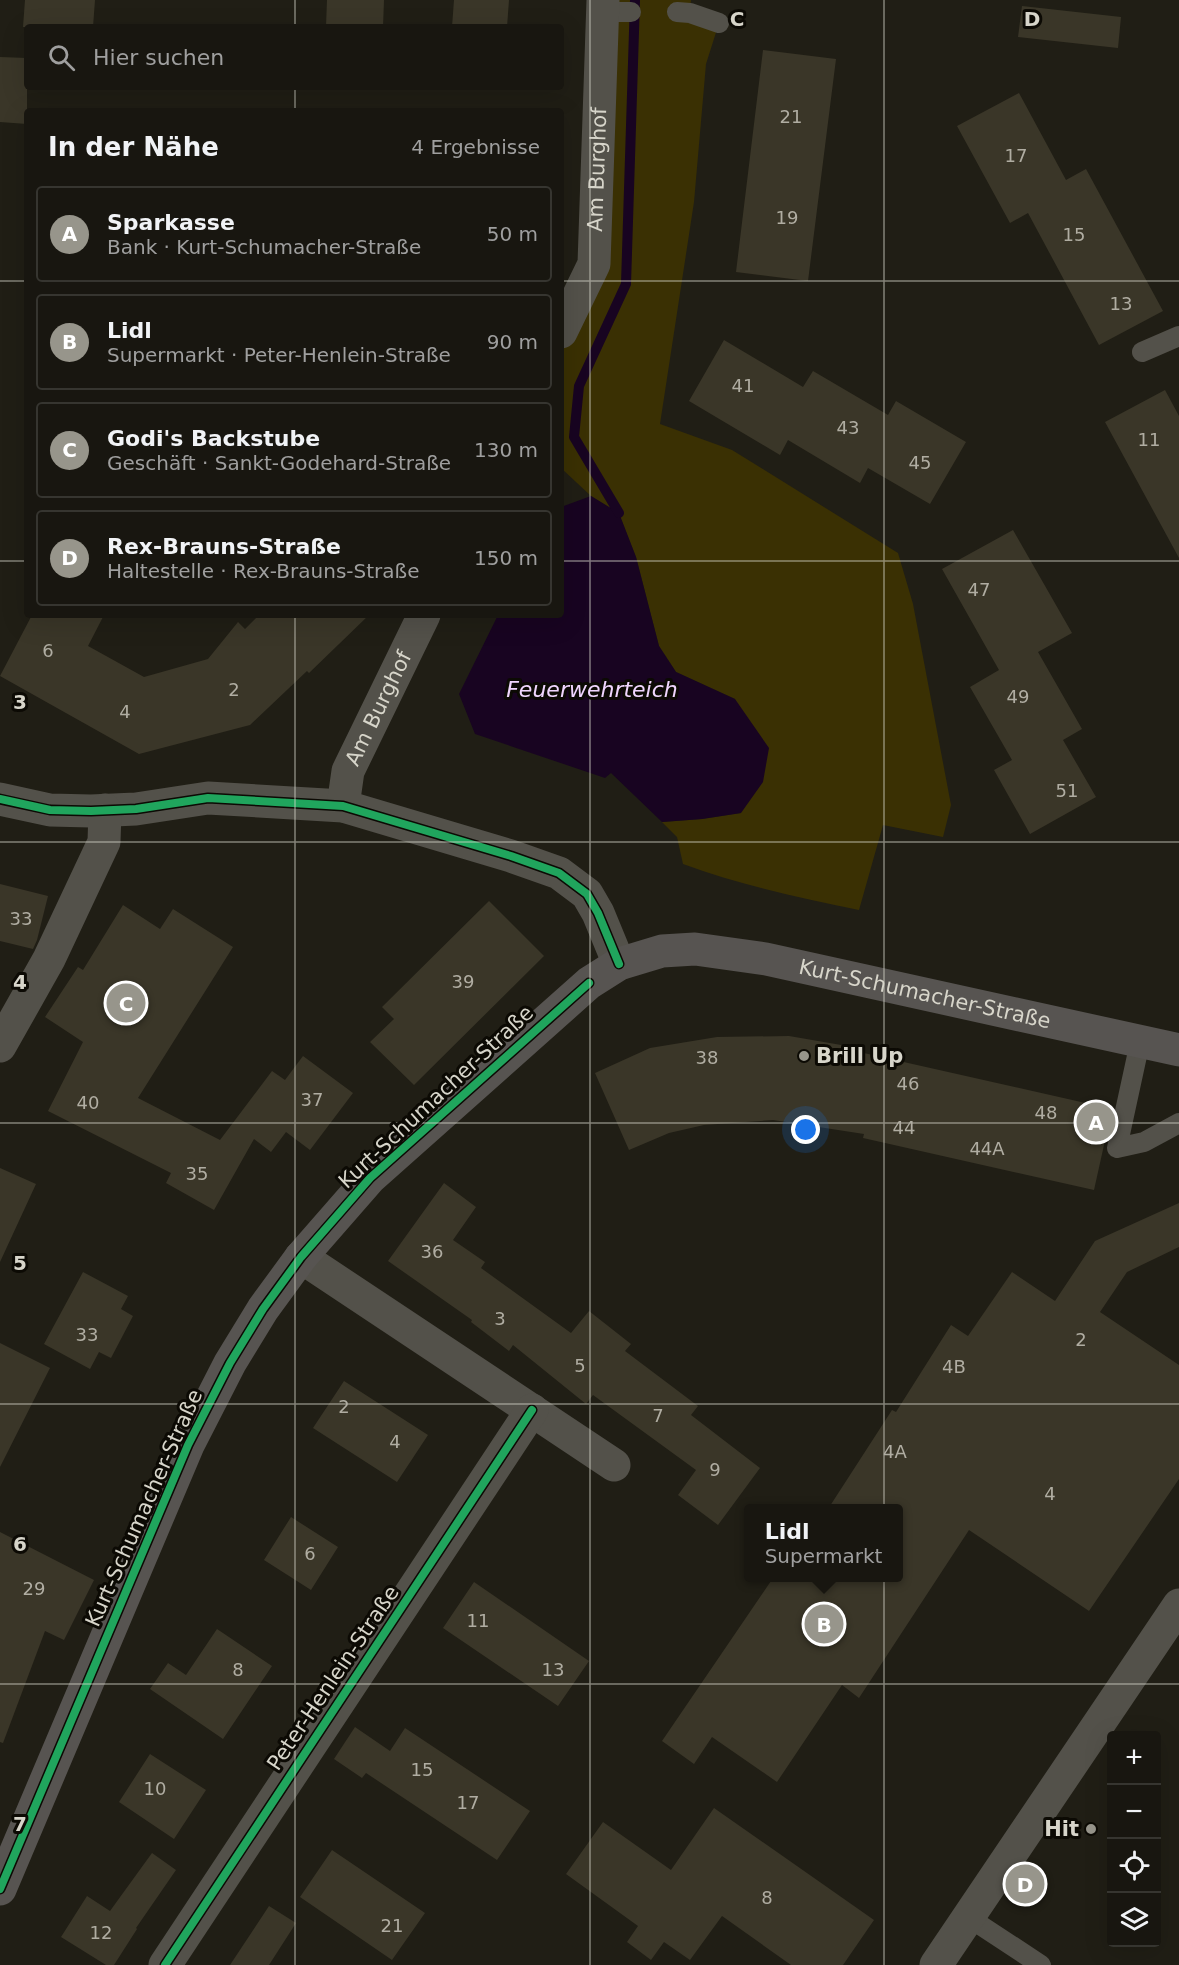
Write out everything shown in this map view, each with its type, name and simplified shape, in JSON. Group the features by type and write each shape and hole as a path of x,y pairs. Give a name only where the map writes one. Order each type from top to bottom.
{"main road":[{"name":"Kurt-Schumacher-Straße","path":"0,1889 188,1445 230,1363 264,1309 301,1257 370,1178 589,983 620,964 662,951 695,949 766,959 1179,1050"}],"street":[{"name":"Am Burghof","path":"564,326 594,264 612,8"},
{"name":"Am Burghof","path":"343,806 348,771 423,618"},
{"path":"0,799 50,810 136,809 208,798 343,806 511,855 559,873 587,894 598,913 620,964"},
{"path":"0,1046 49,959 104,842 105,810"},
{"path":"301,1257 614,1465"},
{"name":"Peter-Henlein-Straße","path":"165,1965 532,1410"},
{"path":"936,1965 1179,1605"}],"lane":[{"path":"677,12 690,13 718,23"},
{"path":"1142,352 1179,336"},
{"path":"1140,1042 1117,1148 1144,1142 1179,1123"},
{"path":"968,1917 1041,1965"}],"shaded area":[{"path":"603,0 691,0 690,13 719,23 706,64 694,202 660,424 732,450 898,553 913,604 951,805 943,837 883,825 859,910 748,885 683,864 677,837 662,822 741,813 735,699 676,672 659,646 636,557 619,514 591,496 564,471 564,347 594,264"}],"water":[{"name":"Feuerwehrteich","path":"591,496 619,513 636,557 659,646 676,672 735,699 769,748 763,782 741,813 662,822 611,773 605,778 475,734 459,694 497,618 564,618 564,506"}],"building":[{"path":"25,0 95,0 93,24 24,24 23,27"},
{"path":"327,0 384,0 383,24 326,24"},
{"path":"454,0 509,0 507,24 452,24"},
{"path":"1022,6 1121,17 1118,48 1018,37"},
{"path":"763,50 836,59 808,281 736,272"},
{"path":"0,57 24,58 24,90 27,90 27,108 24,108 24,124 0,122"},
{"path":"1019,93 1066,180 1086,169 1163,311 1099,345 1028,213 1010,223 957,126"},
{"path":"724,340 803,387 813,371 888,415 896,401 966,442 930,504 868,468 860,483 788,440 780,455 689,401"},
{"path":"1165,390 1179,416 1179,558 1105,422"},
{"path":"1013,530 1072,633 1038,652 1082,729 1063,740 1096,797 1030,834 994,770 1012,760 970,687 999,670 942,569"},
{"path":"30,618 102,618 88,646 144,677 208,659 238,622 245,629 256,618 366,618 309,673 307,671 250,725 139,754 0,676"},
{"path":"0,884 48,896 33,949 0,941"},
{"path":"489,901 544,956 414,1085 370,1042 394,1019 382,1007"},
{"path":"123,905 160,929 173,909 233,947 138,1098 220,1140 272,1071 285,1080 303,1056 353,1093 310,1150 286,1132 271,1152 254,1139 214,1210 166,1183 171,1173 48,1111 83,1042 45,1017 78,967 83,970"},
{"path":"789,1036 847,1046 846,1049 1112,1109 1094,1190 863,1138 864,1134 773,1120 704,1125 669,1133 629,1150 595,1073 650,1048 717,1037"},
{"path":"0,1168 36,1184 0,1262"},
{"path":"444,1183 476,1207 453,1240 485,1262 481,1268 571,1333 589,1311 631,1344 625,1351 698,1406 691,1415 760,1468 718,1525 678,1495 696,1470 593,1395 586,1404 513,1345 509,1351 471,1322 472,1320 388,1261"},
{"path":"1179,1203 1179,1247 1127,1272 1100,1312 1179,1365 1179,1479 1089,1611 969,1530 859,1698 842,1685 777,1782 712,1737 694,1764 662,1741 770,1582 903,1582 903,1504 831,1504 892,1410 896,1412 951,1325 968,1336 1012,1272 1055,1301 1095,1241"},
{"path":"83,1272 128,1296 121,1309 133,1316 111,1358 99,1352 90,1369 44,1344"},
{"path":"0,1343 50,1368 0,1467"},
{"path":"344,1381 428,1435 397,1482 313,1428"},
{"path":"291,1517 338,1547 311,1590 264,1560"},
{"path":"0,1532 94,1580 64,1640 45,1631 3,1743 0,1742"},
{"path":"474,1582 589,1661 558,1706 443,1628"},
{"path":"217,1629 272,1666 223,1739 150,1689 168,1663 186,1675"},
{"path":"355,1727 390,1751 405,1728 530,1811 497,1860 366,1773 362,1778 334,1759"},
{"path":"150,1754 206,1790 174,1839 119,1802"},
{"path":"714,1808 874,1920 843,1965 791,1965 722,1916 690,1960 664,1942 651,1960 627,1942 638,1926 566,1874 603,1822 671,1870"},
{"path":"332,1850 425,1913 392,1960 300,1897"},
{"path":"152,1853 176,1870 114,1965 106,1965 61,1937 87,1896 110,1911"},
{"path":"269,1906 296,1923 269,1965 230,1965"}],"waterway":[{"path":"619,513 574,437 579,386 626,284 635,0"}],"cycle path":[{"path":"0,799 50,810 91,811 136,809 208,798 343,806 511,856 559,873 587,894 598,913 619,964"},
{"path":"0,1889 188,1445 230,1363 263,1309 301,1257 370,1178 589,983"},
{"path":"165,1965 532,1410"}],"place":[{"name":"Godi's Backstube","path":"126,1003"},
{"name":"Brill Up","path":"804,1056"},
{"name":"Sparkasse","path":"1096,1122"},
{"name":"Lidl","path":"824,1624"},
{"name":"Hit","path":"1091,1829"},
{"name":"Rex-Brauns-Straße","path":"1025,1884"}]}
